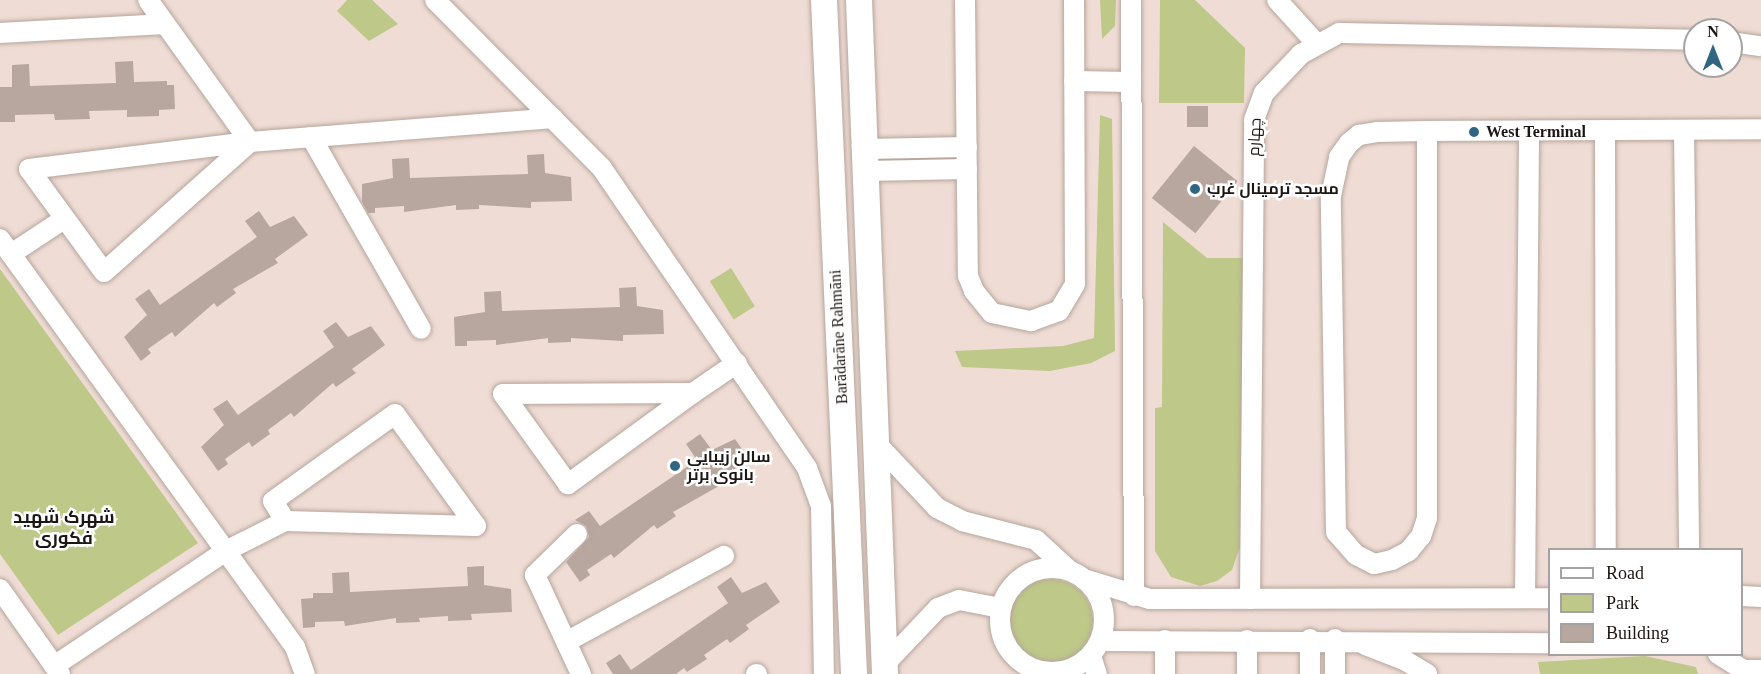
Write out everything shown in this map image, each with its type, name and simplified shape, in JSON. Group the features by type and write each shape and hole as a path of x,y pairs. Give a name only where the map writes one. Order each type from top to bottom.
{"main road":[{"name":"Barādarāne Rahmāni","path":"824,0 854,674"},
{"name":"Barādarāne Rahmāni","path":"859,0 885,669"}],"street":[{"path":"148,0 250,142"},
{"path":"435,0 601,167 807,468 820,506 824,674"},
{"path":"965,0 967,260 974,291 992,314 1031,321 1059,311 1075,284 1074,0"},
{"path":"1131,0 1134,596"},
{"path":"1277,0 1317,43"},
{"path":"0,33 165,24"},
{"name":"چهارم","path":"1250,599 1254,120 1264,93 1317,43 1339,33 1683,40"},
{"path":"1743,44 1761,46"},
{"path":"1074,81 1131,82"},
{"path":"250,142 104,272 29,170 250,142 553,118"},
{"path":"1427,131 1427,518 1421,536 1409,550 1392,560 1374,564 1356,555 1336,532 1333,177 1339,157 1359,135 1427,131 1761,129"},
{"path":"1605,130 1606,548"},
{"path":"1684,130 1689,548"},
{"path":"1525,598 1529,131"},
{"path":"311,137 421,329"},
{"path":"866,160 967,147"},
{"path":"866,160 967,169"},
{"path":"64,219 5,246 295,647 305,674"},
{"path":"693,393 503,394 568,484 737,363"},
{"path":"0,589 57,670 226,551 285,521 476,526 395,414 273,501 285,521"},
{"path":"878,444 937,508 962,521 1036,540 1076,574 1103,607 1096,657"},
{"path":"577,534 535,575 581,674"},
{"path":"566,642 724,556"},
{"path":"1548,598 1250,599 1134,596 1076,574 1043,569 1019,579 1000,608 999,625 1016,665 1044,672 1061,672 1096,657 1165,640 1342,639 1548,643"},
{"path":"1743,596 1761,597"},
{"path":"885,669 938,608 959,600 1000,608"},
{"path":"1310,639 1310,674"},
{"path":"1335,674 1342,639"},
{"path":"1342,639 1404,660 1427,674"},
{"path":"1165,640 1165,674"},
{"path":"1247,640 1247,674"},
{"path":"1721,656 1744,670 1761,670"}],"green space":[{"path":"347,0 372,0 398,24 369,41 337,11"},
{"path":"1100,0 1116,0 1115,26 1102,39"},
{"path":"1160,0 1195,0 1245,48 1244,103 1159,103"},
{"path":"1100,115 1112,119 1115,351 1091,363 1050,371 962,367 955,351 1063,346 1094,338"},
{"path":"1163,222 1207,258 1243,258 1241,544 1232,570 1217,581 1200,586 1171,577 1155,551 1155,408 1162,407"},
{"path":"731,268 755,306 734,319 710,281"},
{"path":"0,269 198,543 58,635 0,554"},
{"path":"1051,579 1074,586 1086,598 1093,621 1086,644 1074,656 1051,663 1028,656 1016,644 1009,621 1016,598 1028,586"},
{"path":"1645,656 1696,667 1698,674 1540,674 1538,662"}],"building":[{"path":"133,61 134,82 167,81 167,85 174,85 175,109 159,110 159,116 127,117 127,110 89,111 90,119 55,120 54,114 15,115 15,122 0,122 0,87 12,87 12,65 29,64 30,86 116,83 115,62"},
{"path":"1187,106 1208,106 1208,127 1187,127"},
{"name":"مسجد ترمینال غرب","path":"1194,146 1238,181 1195,233 1152,198"},
{"path":"544,154 545,173 571,177 572,201 531,202 531,208 479,205 479,209 456,210 456,205 404,212 404,206 375,208 375,213 368,213 362,202 362,184 393,178 392,159 409,158 410,178 528,174 527,155"},
{"path":"259,211 270,227 294,216 308,235 275,259 278,263 233,289 236,293 217,307 214,303 175,337 172,332 148,349 151,353 141,361 124,337 147,315 135,299 149,289 160,305 257,237 245,221"},
{"path":"636,287 637,306 663,310 664,334 623,335 623,341 571,338 571,342 548,343 548,338 496,345 496,340 467,341 467,346 455,346 454,317 485,312 484,292 501,291 502,311 620,307 619,288"},
{"path":"336,322 348,337 371,326 385,345 352,369 356,373 336,387 333,383 294,417 291,413 268,430 270,434 252,447 249,442 225,459 228,464 218,471 201,447 224,425 213,409 227,400 238,415 334,347 323,331"},
{"path":"700,434 712,450 735,439 749,459 716,482 719,486 673,512 676,516 657,529 654,525 614,558 611,554 587,570 590,575 580,582 566,562 589,537 586,526 575,520 589,511 600,526 697,460 686,444"},
{"path":"484,566 484,585 511,589 512,612 471,614 472,620 448,621 448,616 419,618 420,622 396,623 396,618 345,626 344,621 315,622 315,627 303,628 301,599 313,598 313,593 333,593 332,573 349,572 350,592 468,586 467,567"},
{"path":"731,577 742,593 766,582 780,602 746,625 749,629 730,643 727,639 704,655 707,659 687,672 684,668 676,674 613,674 606,663 620,654 631,670 728,603 717,587"}],"place":[{"name":"West Terminal","path":"1474,132"},
{"name":"مسجد ترمینال غرب","path":"1195,189"},
{"name":"سالن زیبایی بانوی برتر","path":"675,466"}],"district":[{"name":"شهرک شهید فکوری","path":"64,528"}]}
